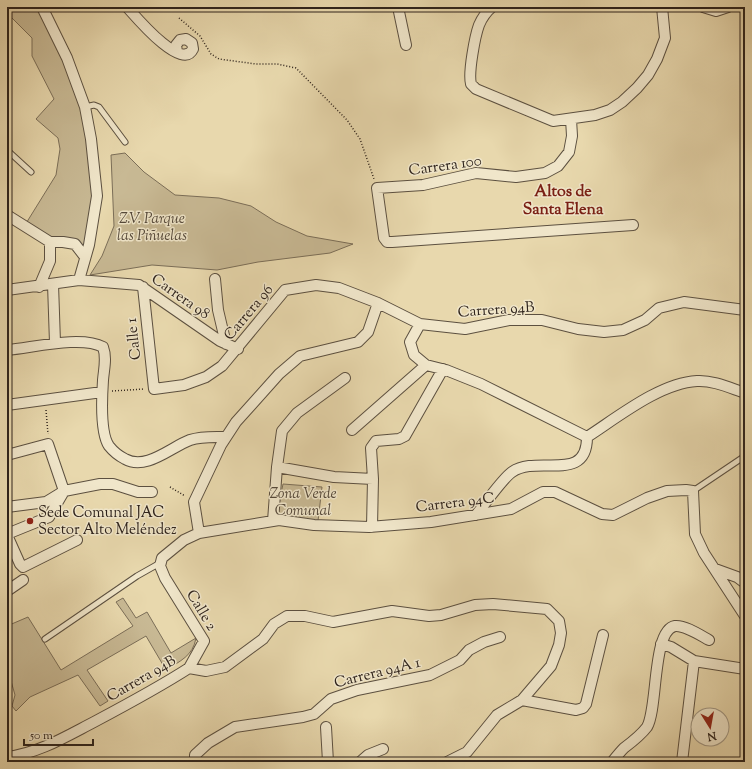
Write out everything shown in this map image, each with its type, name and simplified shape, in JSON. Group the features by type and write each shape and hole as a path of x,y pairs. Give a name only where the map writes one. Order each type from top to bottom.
{"street":[{"path":"42,7 67,58 85,107 91,139 97,196 90,239 79,280"},
{"path":"127,7 154,37 177,52"},
{"path":"398,7 406,45"},
{"path":"492,7 482,19 477,32 470,78 471,84 476,89 549,120 571,119 610,110 630,95 653,67 663,45 665,25 662,7"},
{"path":"703,7 716,11 728,7"},
{"name":"Carrera 100","path":"377,188 426,185 476,173 516,177 545,173 558,166 569,152 572,136 571,119"},
{"path":"377,188 383,236 385,240 389,242 633,225"},
{"path":"7,215 50,242 75,244 90,239"},
{"path":"39,287 50,261 50,242"},
{"path":"75,244 85,257"},
{"path":"215,279 218,310 226,344"},
{"name":"Carrera 98","path":"7,290 39,287 79,280 139,285 226,344 238,349"},
{"path":"53,284 56,343"},
{"name":"Carrera 96","path":"154,389 184,385 206,377 222,366 238,349 285,290 316,285 339,288 378,303 420,324"},
{"name":"Calle 1","path":"143,287 154,389"},
{"name":"Carrera 94B","path":"420,324 465,329 509,320 542,320 578,329 604,332 623,330 645,320 659,308 674,303 684,302 745,310"},
{"path":"199,533 194,502 226,437 236,422 279,374 300,356 358,342 368,332 378,303"},
{"path":"420,324 410,342 414,355 426,365 443,369 481,384 587,437"},
{"path":"7,350 56,343 97,343 103,347 106,355 102,392 104,433 108,445 119,456 130,462 142,462 190,440 210,436 226,437"},
{"path":"352,430 426,365"},
{"path":"372,527 373,479 371,448 376,441 399,439 405,436 443,369"},
{"path":"273,521 277,466 282,431 297,413 345,378"},
{"path":"587,437 656,393 676,385 698,381 717,384 745,393"},
{"path":"7,405 102,392"},
{"path":"476,515 512,472 525,468 574,464 582,459 587,449 587,437"},
{"path":"7,455 48,444 64,491 49,517 7,535 20,564 23,567 77,540"},
{"path":"277,466 334,477 373,479"},
{"path":"7,506 46,502 64,491 100,484 113,484 138,492 152,492"},
{"name":"Carrera 94C","path":"161,564 162,558 184,540 199,533 279,520 314,525 372,527 431,522 511,510 542,492 555,492 602,514 613,515 647,498 667,491 693,491"},
{"path":"693,491 695,534 704,554 745,616"},
{"name":"Calle 2","path":"161,564 165,578 204,641 189,668"},
{"path":"715,569 738,577 745,583"},
{"path":"7,591 23,580"},
{"name":"Carrera 94B","path":"7,758 26,755 47,747 160,688 189,668 206,671 225,667 263,639 274,624 287,616 305,616 333,622 392,611 429,616 475,605 493,604 547,609 559,621 561,633 559,645 551,666 522,700"},
{"path":"612,762 647,727 652,712 661,644 664,636 670,628 676,626 709,640"},
{"path":"447,762 467,752 497,715 522,700 576,710 583,708 586,704 603,635"},
{"name":"Carrera 94A 1","path":"195,759 208,743 235,727 303,717 314,714 330,699 356,690 430,675 460,660 469,650 484,642 500,637"},
{"path":"661,644 671,647 694,661 745,669"},
{"path":"682,762 694,661"},
{"path":"326,726 328,762"},
{"path":"360,762 368,755 383,749"}],"lane":[{"path":"85,107 94,105 99,107 125,142"},
{"path":"7,150 31,172"},
{"path":"693,491 745,456"},
{"path":"45,639 137,576 161,564"}],"path":[{"path":"179,18 200,36 211,54 219,59 250,63 277,64 296,68 348,120 360,139 377,188"},
{"path":"102,392 154,389"},
{"path":"43,400 47,415 48,444"},
{"path":"170,487 194,502"}],"green space":[{"path":"7,7 39,7 82,104 96,196 84,255 76,244 50,241 25,225 56,175 60,149 58,138 36,119 54,99 32,56 32,38 7,13"},
{"name":"Z.V. Parque las Piñuelas","path":"125,153 144,172 175,195 219,198 251,206 276,222 307,236 353,244 330,253 258,262 217,270 152,265 90,275 102,256 114,226 111,155"},
{"name":"Zona Verde Comunal","path":"283,484 322,487 318,521 277,514"},
{"path":"123,598 136,618 147,612 171,653 196,638 189,654 166,670 146,636 87,670 108,701 100,706 78,675 30,697 16,711 12,706 15,695 7,667 7,626 28,617 61,670 133,626 116,602"}],"place":[{"name":"Sede Comunal JAC Sector Alto Meléndez","path":"30,521"}],"district":[{"name":"Altos de Santa Elena","path":"563,199"}]}
